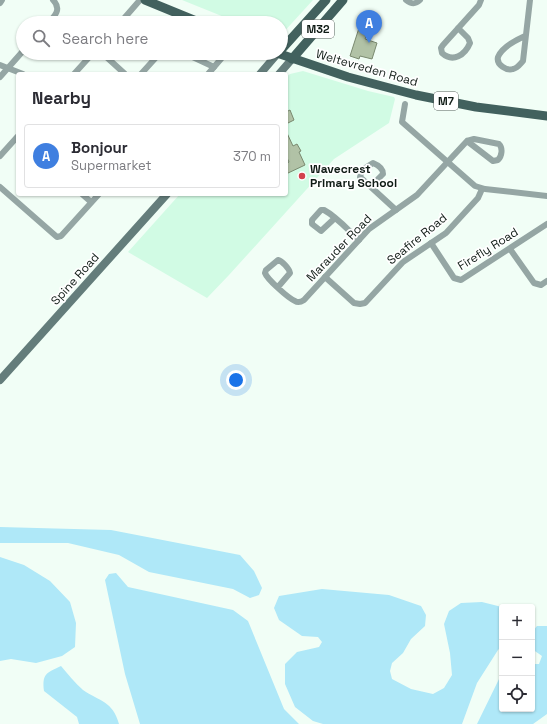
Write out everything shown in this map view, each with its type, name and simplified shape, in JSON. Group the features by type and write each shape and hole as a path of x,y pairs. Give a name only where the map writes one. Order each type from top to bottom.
{"main road":[{"path":"145,0 184,16"},
{"name":"M32","path":"288,42 326,0"},
{"name":"M32","path":"281,72 343,0"},
{"name":"Weltevreden Road","path":"288,57 348,77 416,95 476,107 547,116"},
{"path":"262,72 272,60"},
{"name":"Spine Road","path":"0,380 166,196"}],"street":[{"path":"53,0 57,6 57,12 54,16"},
{"path":"126,16 140,0"},
{"path":"406,0 412,4 420,0"},
{"path":"458,28 468,38 470,43 461,55 456,58 449,58 442,53 441,48 458,28 479,5 481,0"},
{"path":"525,36 513,42 500,55 498,62 501,66 513,69 523,61 530,0"},
{"path":"0,77 16,59"},
{"path":"76,72 87,60"},
{"path":"110,60 123,72"},
{"path":"143,72 154,60"},
{"path":"199,60 214,67"},
{"path":"210,72 220,60"},
{"path":"0,65 18,72"},
{"path":"405,104 402,122 472,184 482,189 547,196"},
{"path":"0,156 16,138"},
{"path":"474,139 499,144 501,148 500,158 493,161 467,141 474,139"},
{"name":"Marauder Road","path":"278,287 294,301 299,302 305,299 373,226 416,196 467,141"},
{"path":"371,186 396,210"},
{"path":"0,187 57,237 61,236 97,196"},
{"name":"Seafire Road","path":"325,277 354,303 363,304 368,301 403,262 441,237 478,198 482,189"},
{"path":"84,196 91,202"},
{"path":"334,218 359,240"},
{"name":"Firefly Road","path":"431,244 454,278 459,280 510,249 547,224"},
{"path":"510,249 534,283 541,285 547,281"},
{"path":"278,260 281,261 290,273 278,287 266,276 265,273 266,270 278,260"}],"shaded area":[{"path":"182,0 313,0 288,27 288,16 222,16"},
{"name":"Wavecrest Primary School","path":"303,71 368,91 394,97 395,99 389,123 334,159 207,298 128,252 178,196 288,196 288,76"}],"water":[{"path":"0,527 111,530 240,555 254,571 262,588 259,595 250,598 233,589 149,572 119,555 68,543 0,543"},
{"path":"0,557 24,565 50,581 70,602 76,623 75,647 62,656 36,663 11,659 0,661"},
{"path":"116,573 128,587 233,610 248,621 284,709 299,724 140,724 125,674 105,580 109,574"},
{"path":"322,589 389,595 421,606 426,615 425,626 411,639 403,653 392,663 390,671 392,679 411,689 433,694 444,688 452,675 450,653 444,624 449,611 461,603 482,602 499,606 499,649 477,683 462,724 323,724 313,721 295,707 285,684 285,664 297,652 319,647 322,642 318,637 302,636 279,620 274,608 279,596"},
{"path":"537,626 547,626 547,714 533,724 477,724 499,679 499,712 535,712 535,664 539,664 542,656 535,651 535,628"},
{"path":"61,666 83,690 105,702 109,706 116,716 119,724 79,724 77,717 44,691 44,681 46,675 52,670"}],"building":[{"path":"359,28 368,32 365,39 377,43 372,59 360,56 359,59 350,56"},
{"path":"290,110 294,120 288,123 288,111"},
{"path":"288,135 293,146 297,144 301,151 299,152 305,165 288,173"}],"place":[{"name":"Bonjour","path":"369,43"},
{"name":"Wavecrest Primary School","path":"302,176"}]}
